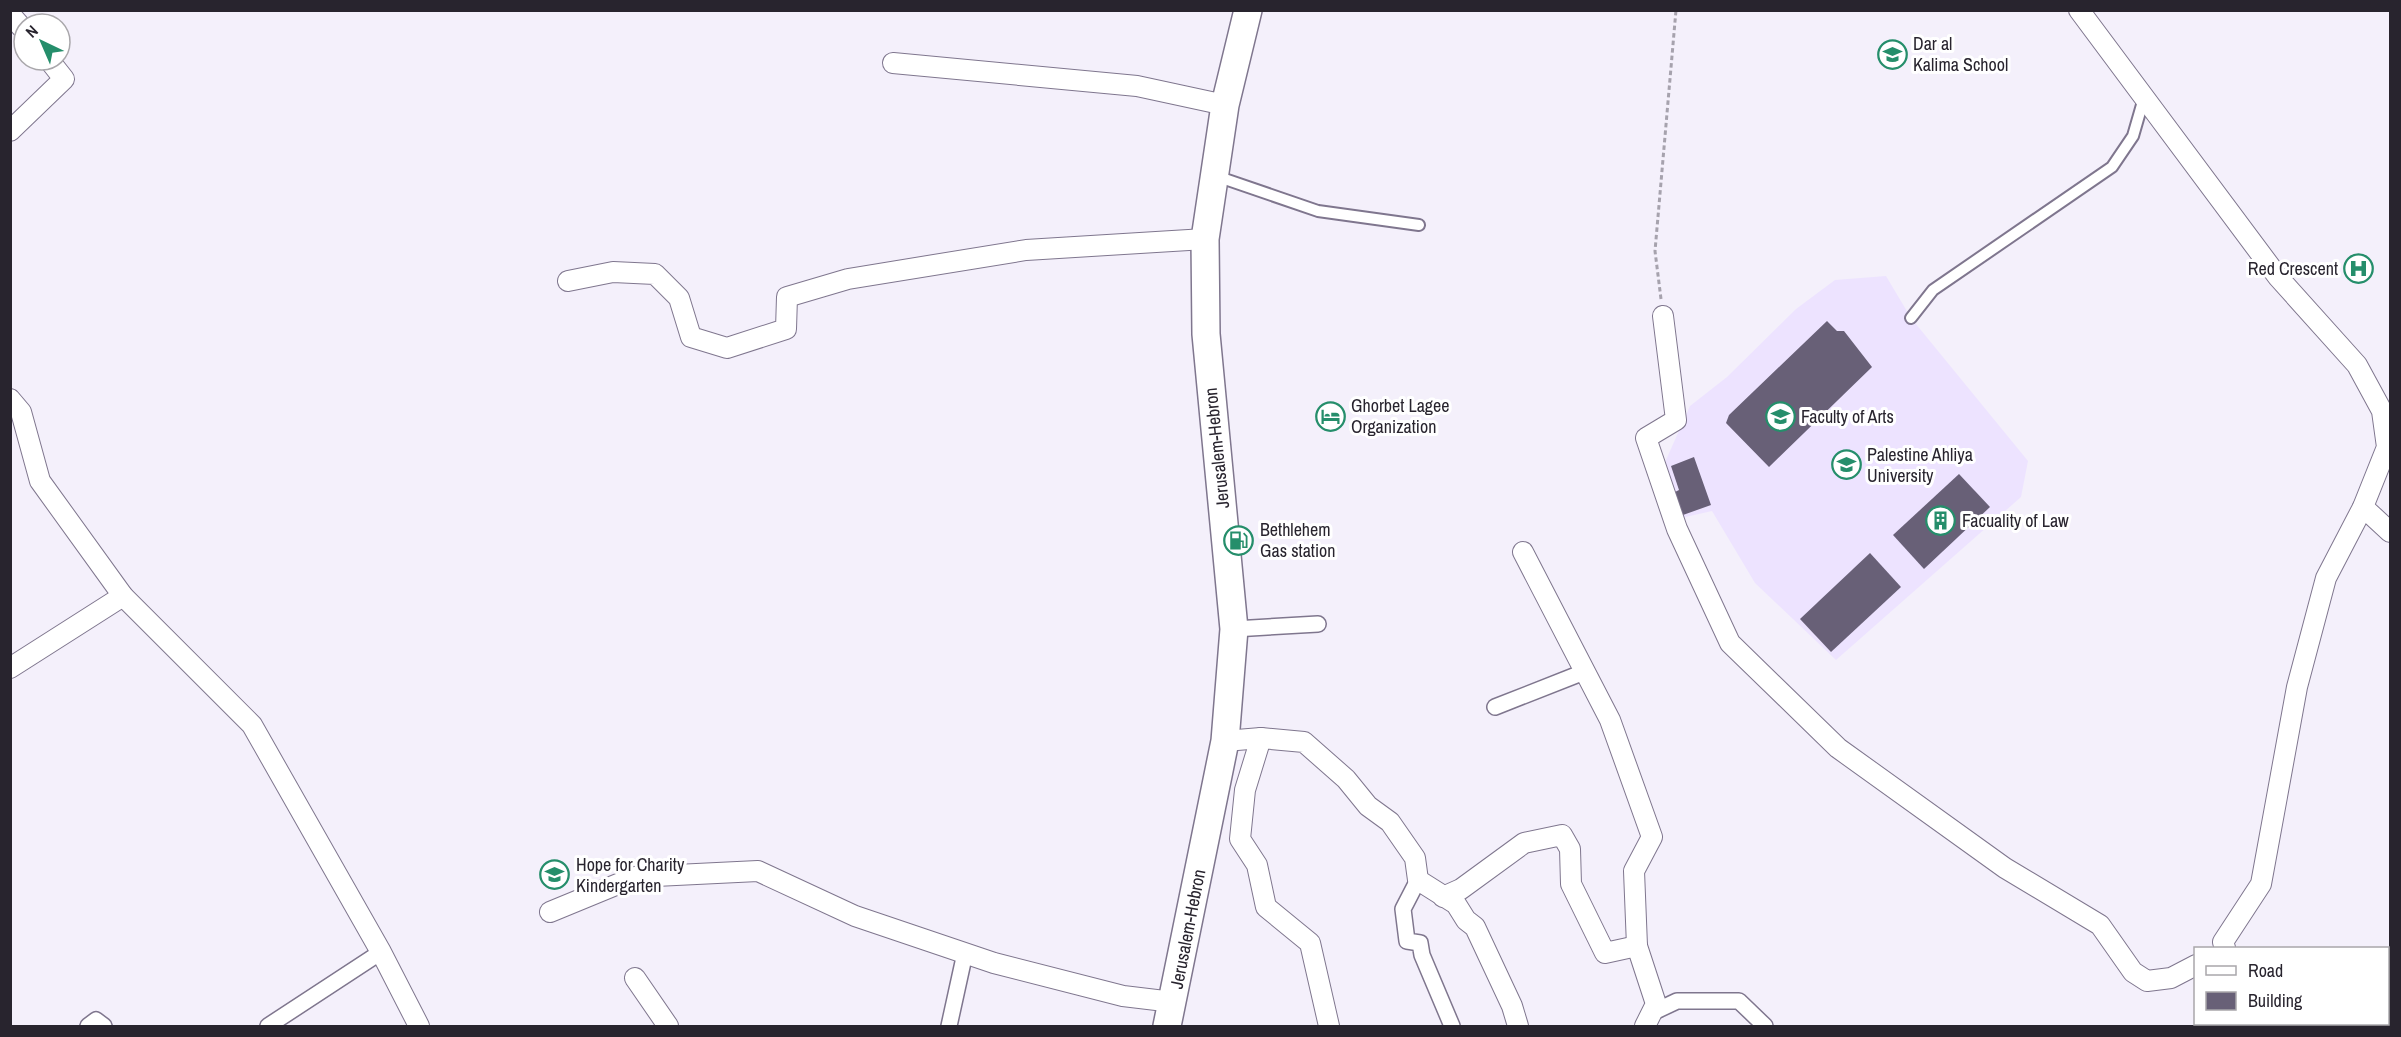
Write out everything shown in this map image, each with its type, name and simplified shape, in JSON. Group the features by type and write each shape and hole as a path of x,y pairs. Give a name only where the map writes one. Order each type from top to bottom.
{"main road":[{"name":"Jerusalem-Hebron","path":"1170,1014 1225,741 1234,629 1206,334 1205,239 1225,105 1248,10"}],"street":[{"path":"2079,10 2278,277 2357,365 2382,411 2389,443 2363,507 2326,578 2297,687 2261,884 2222,946"},
{"path":"893,63 1137,86 1225,105"},
{"path":"10,131 64,79 58,72"},
{"path":"568,281 613,272 656,274 679,298 691,337 727,348 786,329 787,297 848,279 1026,250 1205,239"},
{"path":"1663,316 1676,420 1646,438 1677,529 1730,643 1838,748 2005,868 2100,925 2133,972 2147,981 2171,978 2194,965"},
{"path":"10,399 21,412 40,481 123,596 252,725 381,952 419,1026"},
{"path":"2363,507 2391,532"},
{"path":"1523,552 1610,720 1652,837 1634,871 1637,946 1659,1013"},
{"path":"10,668 123,596"},
{"path":"1234,629 1318,624"},
{"path":"1495,707 1584,672"},
{"path":"1225,741 1261,738 1304,742 1346,779 1368,806 1390,822 1415,858 1418,880 1403,909 1407,941 1420,943 1422,955 1452,1026"},
{"path":"1261,738 1245,790 1240,839 1257,865 1266,907 1310,943 1329,1026"},
{"path":"1443,897 1470,883 1524,843 1562,835 1570,849 1571,884 1605,953 1637,946"},
{"path":"550,912 635,877 758,871 855,916 964,953 1123,996 1170,1014"},
{"path":"1418,880 1456,904 1475,927 1512,1006 1518,1026"},
{"path":"268,1026 381,952"},
{"path":"949,1026 964,953"},
{"path":"635,978 668,1026"},
{"path":"1645,1026 1677,1001 1739,1001 1765,1026"},
{"path":"88,1026 96,1020 104,1026"}],"lane":[{"path":"1911,318 1933,290 2112,167 2133,136 2144,98"},
{"path":"1215,176 1318,211 1419,225"}],"path":[{"path":"1663,316 1655,251 1676,10"}],"shaded area":[{"name":"Palestine Ahliya University","path":"1886,276 1911,318 2028,461 2021,497 1836,660 1755,583 1712,511 1681,518 1662,469 1690,406 1727,377 1796,309 1835,280"}],"building":[{"path":"1827,321 1837,331 1844,331 1872,367 1769,467 1726,423 1729,415"},
{"path":"1694,457 1711,505 1683,515 1675,492 1679,490 1671,466"},
{"name":"Facuality of Law","path":"1959,474 1990,507 1924,569 1893,535"},
{"path":"1870,553 1901,587 1831,652 1800,619"}],"place":[{"name":"Dar al Kalima School","path":"1892,54"},
{"name":"Red Crescent","path":"2359,269"},
{"name":"Ghorbet Lagee Organization","path":"1330,416"},
{"name":"Faculty of Arts","path":"1780,417"},
{"name":"Palestine Ahliya University","path":"1846,465"},
{"name":"Facuality of Law","path":"1941,521"},
{"name":"Bethlehem Gas station","path":"1239,540"},
{"name":"Hope for Charity Kindergarten","path":"555,875"}]}
